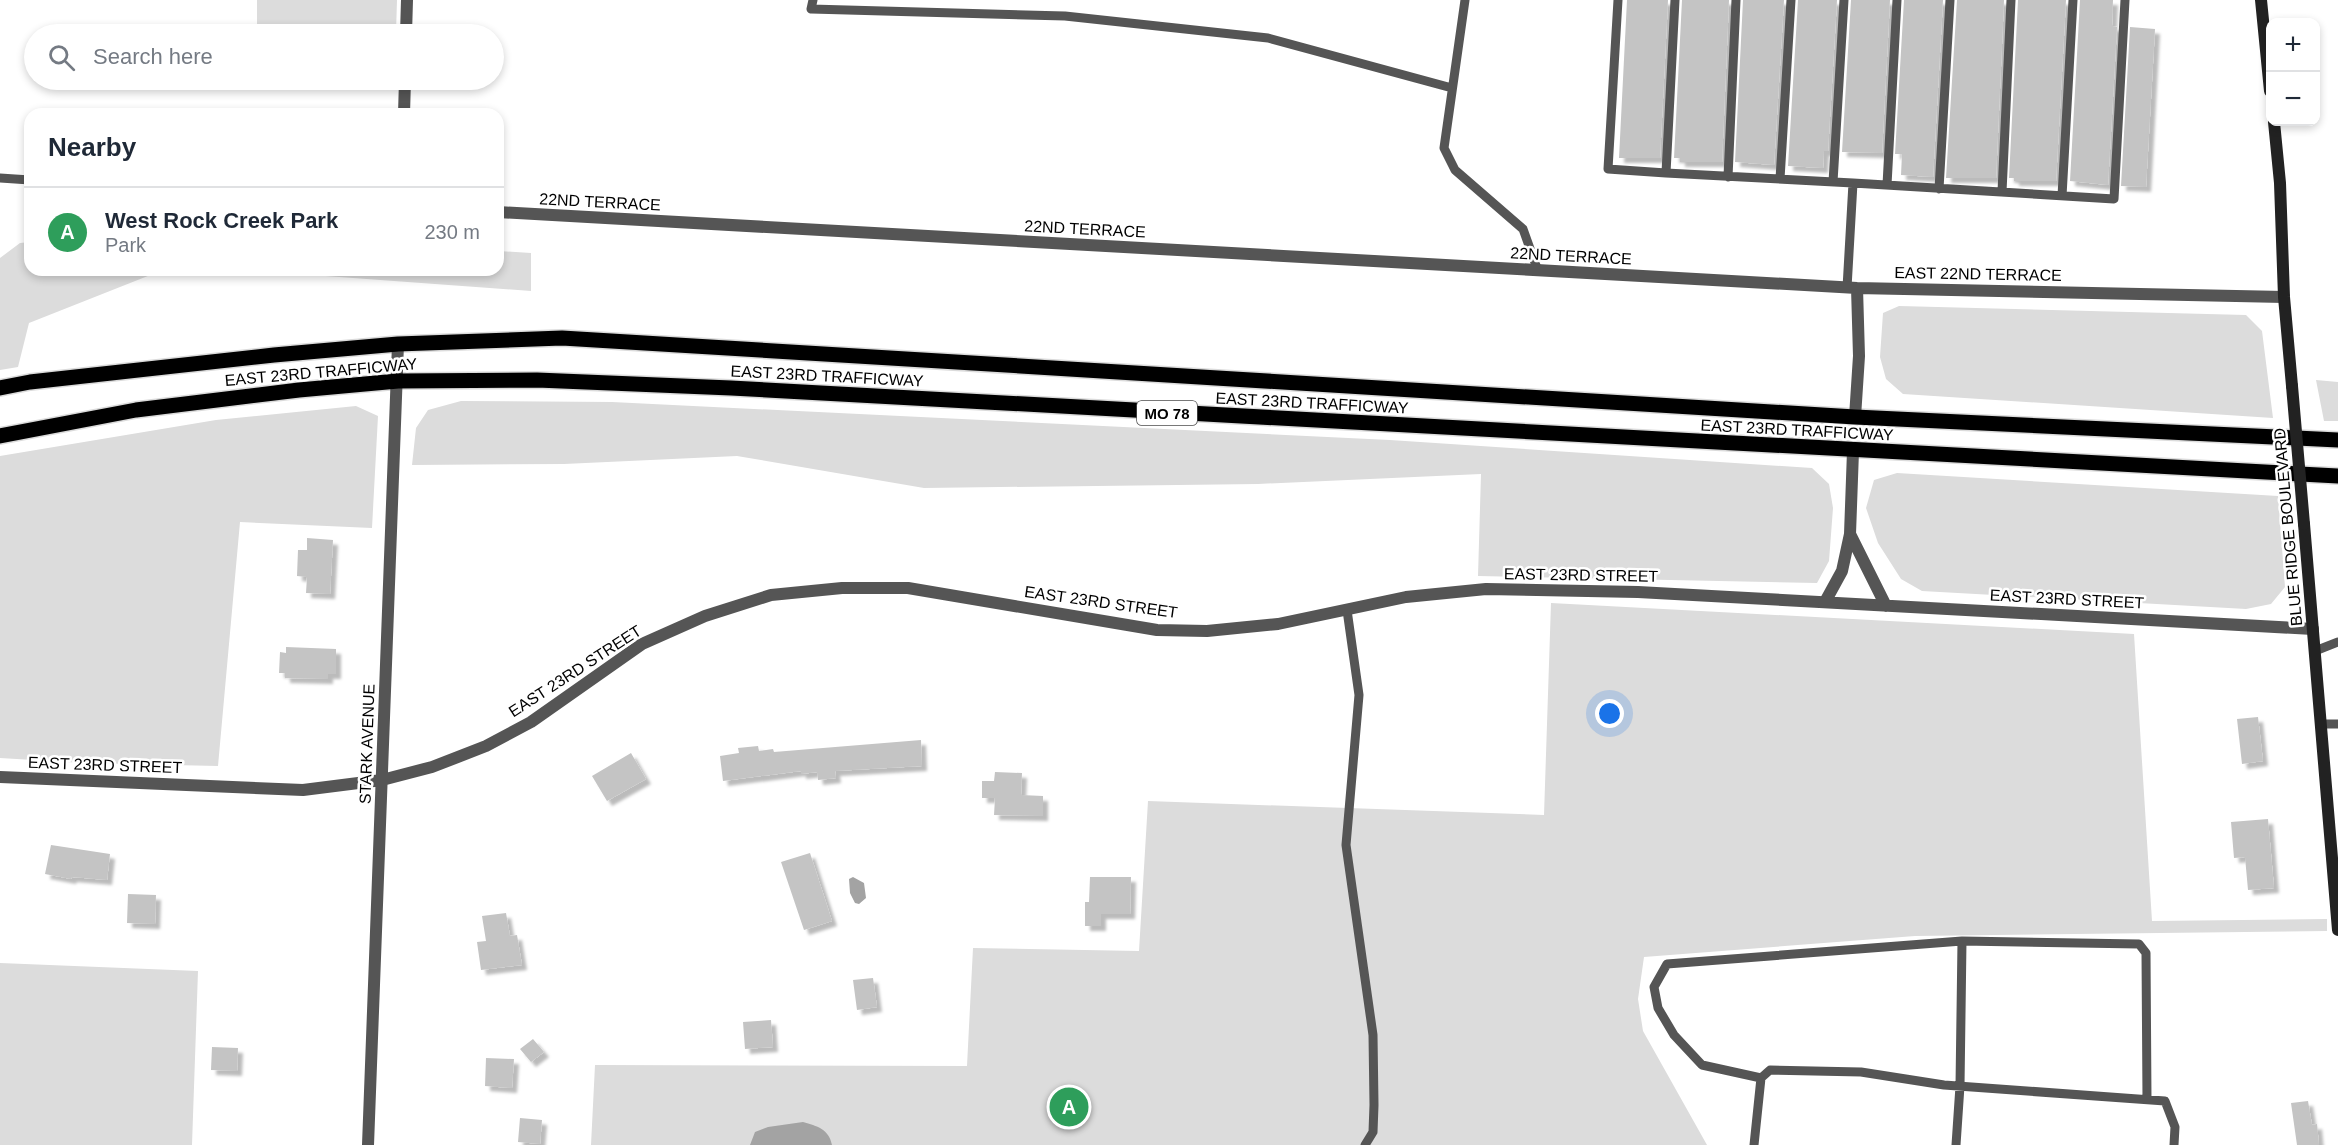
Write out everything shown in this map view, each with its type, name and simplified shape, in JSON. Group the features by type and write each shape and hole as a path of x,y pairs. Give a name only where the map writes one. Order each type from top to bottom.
{"main road":[{"path":"2261,0 2269,72"},
{"name":"BLUE RIDGE BOULEVARD","path":"2274,126 2280,183 2284,297 2338,930"},
{"name":"EAST 23RD TRAFFICWAY","path":"0,388 30,382 274,355 398,344 562,338 1855,417 2338,440"},
{"name":"EAST 23RD TRAFFICWAY","path":"0,436 136,410 299,390 398,381 537,380 731,388 2338,476"}],"street":[{"path":"406,24 407,0"},
{"path":"404,108 405,90"},
{"name":"22ND TERRACE","path":"504,212 1671,278"},
{"name":"EAST 22ND TERRACE","path":"1671,278 1852,288 2284,297"},
{"path":"1852,288 1859,356 1855,417"},
{"name":"STARK AVENUE","path":"368,1145 398,344"},
{"path":"1825,602 1842,570 1850,534 1852,451"},
{"path":"1850,534 1886,606"},
{"name":"EAST 23RD STREET","path":"0,777 303,790 382,780 432,767 486,746 531,722 642,644 705,616 771,595 842,588 908,588 1167,630 1207,631 1278,624 1406,597 1486,589 1638,592 2313,629"}],"lane":[{"path":"813,0 811,9 1065,16 1268,38 1452,88"},
{"path":"1465,0 1444,148 1455,170 1523,229 1538,271"},
{"path":"1618,0 1608,169 2114,199 2126,0"},
{"path":"1666,173 1675,0"},
{"path":"1728,177 1737,0"},
{"path":"1780,179 1791,0"},
{"path":"1833,182 1844,0"},
{"path":"1887,185 1897,0"},
{"path":"1939,189 1950,0"},
{"path":"2002,192 2011,0"},
{"path":"2062,196 2073,0"},
{"path":"0,178 24,180"},
{"path":"1852,288 1853,183"},
{"path":"1347,610 1359,695 1346,846 1373,1035 1373,1132 1365,1145"},
{"path":"2314,651 2338,642"},
{"path":"2320,724 2338,724"},
{"path":"1956,1145 1960,1086 1962,941"},
{"path":"1761,1078 1702,1065 1674,1035 1658,1008 1654,987 1667,964 1962,941 2139,944 2146,953 2147,1099"},
{"path":"1754,1145 1761,1078 1770,1070 1861,1072 1960,1086 2165,1101 2175,1127 2174,1145"}],"shaded area":[{"path":"257,0 397,0 396,24 257,24"},
{"path":"20,243 24,243 24,276 148,276 29,323 18,367 0,370 0,258"},
{"path":"504,251 531,253 531,291 326,276 504,276"},
{"path":"1899,306 2246,315 2262,331 2273,418 1903,394 1886,379 1880,357 1883,313"},
{"path":"2316,380 2338,382 2338,421 2324,421"},
{"path":"461,401 612,402 1390,440 1812,468 1829,484 1833,508 1829,561 1817,583 1478,576 1481,474 1258,484 924,488 737,456 564,464 412,465 416,428 428,410"},
{"path":"356,406 378,416 372,528 240,522 218,766 83,763 0,758 0,456 216,420"},
{"path":"1897,473 2278,496 2285,587 2271,604 2246,609 1922,591 1901,579 1878,543 1866,508 1874,480"},
{"path":"1551,603 2134,634 2152,921 2327,919 2327,931 1915,936 1644,957 1638,999 1643,1031 1707,1145 591,1145 595,1065 967,1066 973,948 1139,951 1148,801 1544,815"},
{"path":"853,877 864,883 866,898 859,904 855,903 850,893 849,879"},
{"path":"0,963 198,971 192,1145 0,1145"},
{"path":"803,1122 825,1132 832,1145 750,1145 755,1132 768,1127"}],"building":[{"path":"1627,0 1668,0 1660,158 1619,158"},
{"path":"1682,0 1729,0 1722,162 1680,162 1680,158 1674,158"},
{"path":"1743,0 1784,0 1774,165 1735,162"},
{"path":"1798,0 1837,0 1828,151 1824,151 1823,168 1788,166"},
{"path":"1851,0 1890,0 1882,153 1842,152"},
{"path":"1904,0 1943,0 1933,177 1901,175 1902,154 1895,154"},
{"path":"1957,0 2004,0 1996,178 1946,178"},
{"path":"2018,0 2066,0 2056,181 2014,181 2014,178 2009,178"},
{"path":"2080,0 2113,0 2112,26 2117,27 2108,185 2070,181"},
{"path":"2130,27 2155,29 2146,187 2121,186"},
{"path":"307,538 333,540 330,594 306,593 307,577 297,576 298,550 307,550"},
{"path":"286,647 336,649 336,674 328,674 328,679 285,678 285,673 279,673 280,652 286,653"},
{"path":"2258,717 2263,761 2242,764 2237,719"},
{"path":"921,740 922,766 835,771 836,778 818,780 817,772 801,774 801,771 723,781 720,756 739,753 738,748 758,746 759,751 773,749 774,752"},
{"path":"631,753 646,779 607,801 592,776"},
{"path":"995,772 1022,773 1021,795 1043,796 1043,816 994,815 995,798 982,798 982,781 994,781"},
{"path":"2268,819 2274,888 2248,890 2245,857 2234,858 2231,822"},
{"path":"51,845 110,854 107,880 72,877 71,879 45,874"},
{"path":"810,853 832,921 804,930 781,862"},
{"path":"1090,877 1131,877 1130,914 1101,914 1101,926 1085,926 1085,902 1089,902"},
{"path":"128,894 156,895 155,924 127,923"},
{"path":"506,913 510,936 517,935 522,965 481,970 477,942 486,941 482,916"},
{"path":"873,978 877,1007 857,1010 853,980"},
{"path":"771,1020 773,1047 745,1049 743,1022"},
{"path":"533,1039 544,1052 531,1062 520,1049"},
{"path":"212,1047 238,1048 237,1071 211,1070"},
{"path":"486,1058 514,1059 512,1088 485,1086"},
{"path":"2308,1101 2312,1125 2317,1124 2319,1145 2297,1145 2291,1103"},
{"path":"520,1118 542,1120 540,1144 518,1142"}],"place":[{"name":"West Rock Creek Park","path":"1069,1107"}]}
